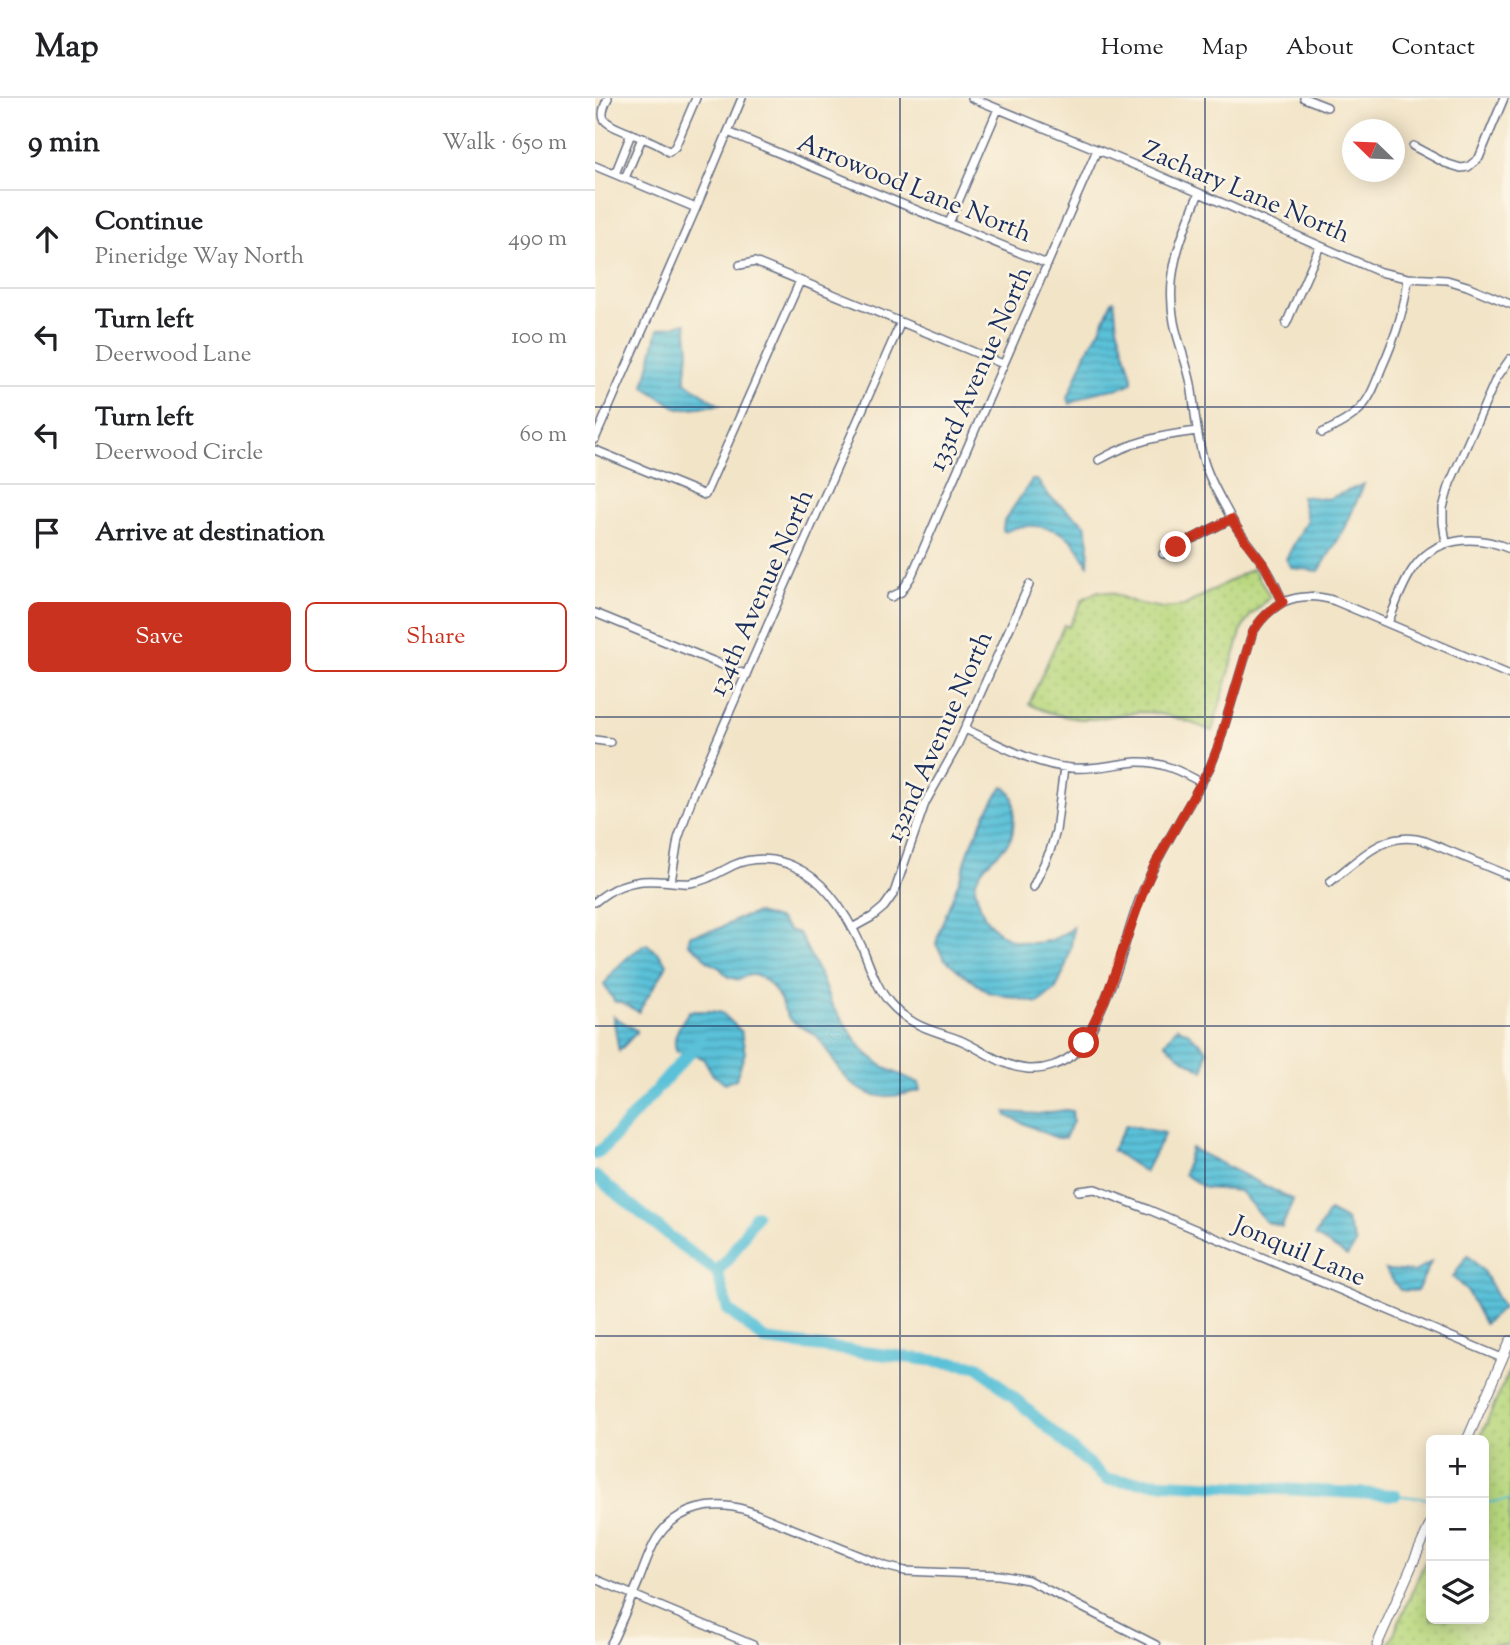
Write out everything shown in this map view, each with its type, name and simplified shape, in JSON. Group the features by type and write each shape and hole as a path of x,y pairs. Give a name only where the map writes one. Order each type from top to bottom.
{"main road":[{"path":"1469,1435 1510,1341"},
{"path":"1377,1645 1426,1533"}],"street":[{"path":"608,98 603,111 604,119 608,123 668,151 675,147 696,98"},
{"path":"595,439 742,98"},
{"name":"Zachary Lane North","path":"972,98 1380,272 1408,278 1447,279 1510,304"},
{"path":"1304,98 1327,107"},
{"path":"1413,146 1445,163 1461,169 1468,167 1479,158 1504,98"},
{"path":"949,223 998,109"},
{"name":"Arrowood Lane North","path":"727,132 1047,264"},
{"path":"615,174 631,134"},
{"path":"625,178 642,138"},
{"name":"133rd Avenue North","path":"891,597 901,592 911,576 1097,150"},
{"path":"595,166 696,208"},
{"path":"1199,193 1175,255 1171,297 1174,322 1191,383 1203,461 1231,519 1265,566 1283,602"},
{"path":"1286,324 1320,246"},
{"path":"740,265 755,262 1003,365"},
{"path":"1322,433 1359,410 1371,393 1398,328 1408,278"},
{"path":"595,450 705,495 800,281"},
{"name":"134th Avenue North","path":"671,882 684,819 901,322"},
{"path":"1446,543 1443,522 1446,496 1496,379 1510,359"},
{"path":"1099,460 1137,442 1197,431"},
{"path":"1163,554 1231,519"},
{"path":"1388,623 1412,569 1421,559 1446,543 1488,541 1510,549"},
{"name":"132nd Avenue North","path":"852,928 884,907 894,893 925,803 965,729 1029,585"},
{"path":"595,902 627,883 642,881 683,884 707,879 736,863 753,859 783,862 810,875 840,909 852,928 875,981 898,1011 929,1030 968,1044 1016,1067 1030,1069 1051,1066 1078,1051 1093,1028 1155,864 1202,783 1218,747 1252,634 1259,621 1270,610 1283,602 1305,596 1325,598 1510,675"},
{"path":"595,613 747,675"},
{"path":"965,729 1034,760 1064,767 1089,768 1150,762 1179,771 1202,783"},
{"path":"595,740 610,742"},
{"path":"1033,887 1056,831 1064,767"},
{"path":"1331,882 1380,844 1403,837 1425,841 1510,876"},
{"name":"Jonquil Lane","path":"1079,1191 1095,1189 1147,1209 1503,1358"},
{"path":"610,1645 657,1537 691,1510 720,1504 733,1506 885,1566 905,1571 999,1575 1028,1580 1156,1645"},
{"path":"595,1579 753,1645"}],"green space":[{"path":"1253,568 1270,597 1250,616 1242,629 1212,731 1161,714 1143,712 1093,719 1076,718 1029,704 1064,625 1069,627 1083,599 1098,591 1163,608 1184,606"},
{"path":"1510,1369 1510,1645 1389,1645 1426,1560 1426,1624 1489,1624 1489,1435 1481,1435"}],"water":[{"path":"1114,300 1117,326 1132,382 1120,388 1091,394 1070,404 1068,398 1085,355"},
{"path":"686,323 689,350 685,381 719,405 679,409 644,387 658,329"},
{"path":"1032,480 1037,480 1050,497 1085,524 1089,543 1088,566 1072,541 1054,530 1029,526 1005,532 1003,530 1004,521"},
{"path":"1364,484 1345,528 1319,571 1292,568 1286,559 1307,520 1301,496 1328,499"},
{"path":"1003,786 1012,795 1014,802 1013,830 1009,841 986,865 977,879 975,890 985,917 1005,937 1018,942 1047,941 1061,936 1073,927 1070,950 1059,982 1052,992 1038,1003 988,992 944,958 936,944 969,850 986,813"},
{"path":"757,913 780,920 789,930 799,933 832,1005 863,1050 885,1068 919,1083 921,1090 881,1096 859,1089 844,1076 817,1037 788,1017 780,999 768,983 752,975 739,980 728,977 688,943 690,935 718,929"},
{"path":"647,944 667,964 639,1012 615,1002 604,985 623,962"},
{"path":"689,1011 722,1013 741,1031 745,1053 736,1079 725,1083 713,1075 704,1059 690,1052 677,1052 676,1036"},
{"path":"613,1016 636,1030 619,1051"},
{"path":"1177,1027 1189,1033 1207,1050 1204,1071 1179,1056 1165,1043"},
{"path":"1072,1111 1073,1121 1065,1138 1056,1138 1007,1116 1006,1112 1038,1114"},
{"path":"1126,1125 1165,1133 1145,1172 1112,1150"},
{"path":"1191,1148 1293,1200 1282,1227 1266,1222 1240,1191 1205,1188 1184,1174"},
{"path":"1329,1211 1346,1220 1356,1244 1347,1256 1315,1236"},
{"path":"1467,1255 1483,1271 1503,1308 1484,1324 1467,1291 1453,1277"},
{"path":"1431,1262 1417,1291 1400,1290 1385,1270 1414,1272"}],"waterway":[{"path":"595,1154 605,1147 700,1041"},
{"path":"595,1176 717,1272 728,1310 765,1340 978,1366 1107,1480 1395,1495"},
{"path":"717,1272 730,1257 756,1215"},
{"path":"1395,1495 1426,1499"},
{"path":"1489,1502 1510,1500"}],"route":[{"path":"1084,1043 1105,1000 1155,864 1211,765 1252,634 1259,621 1283,602 1265,566 1231,519 1176,547"}]}
